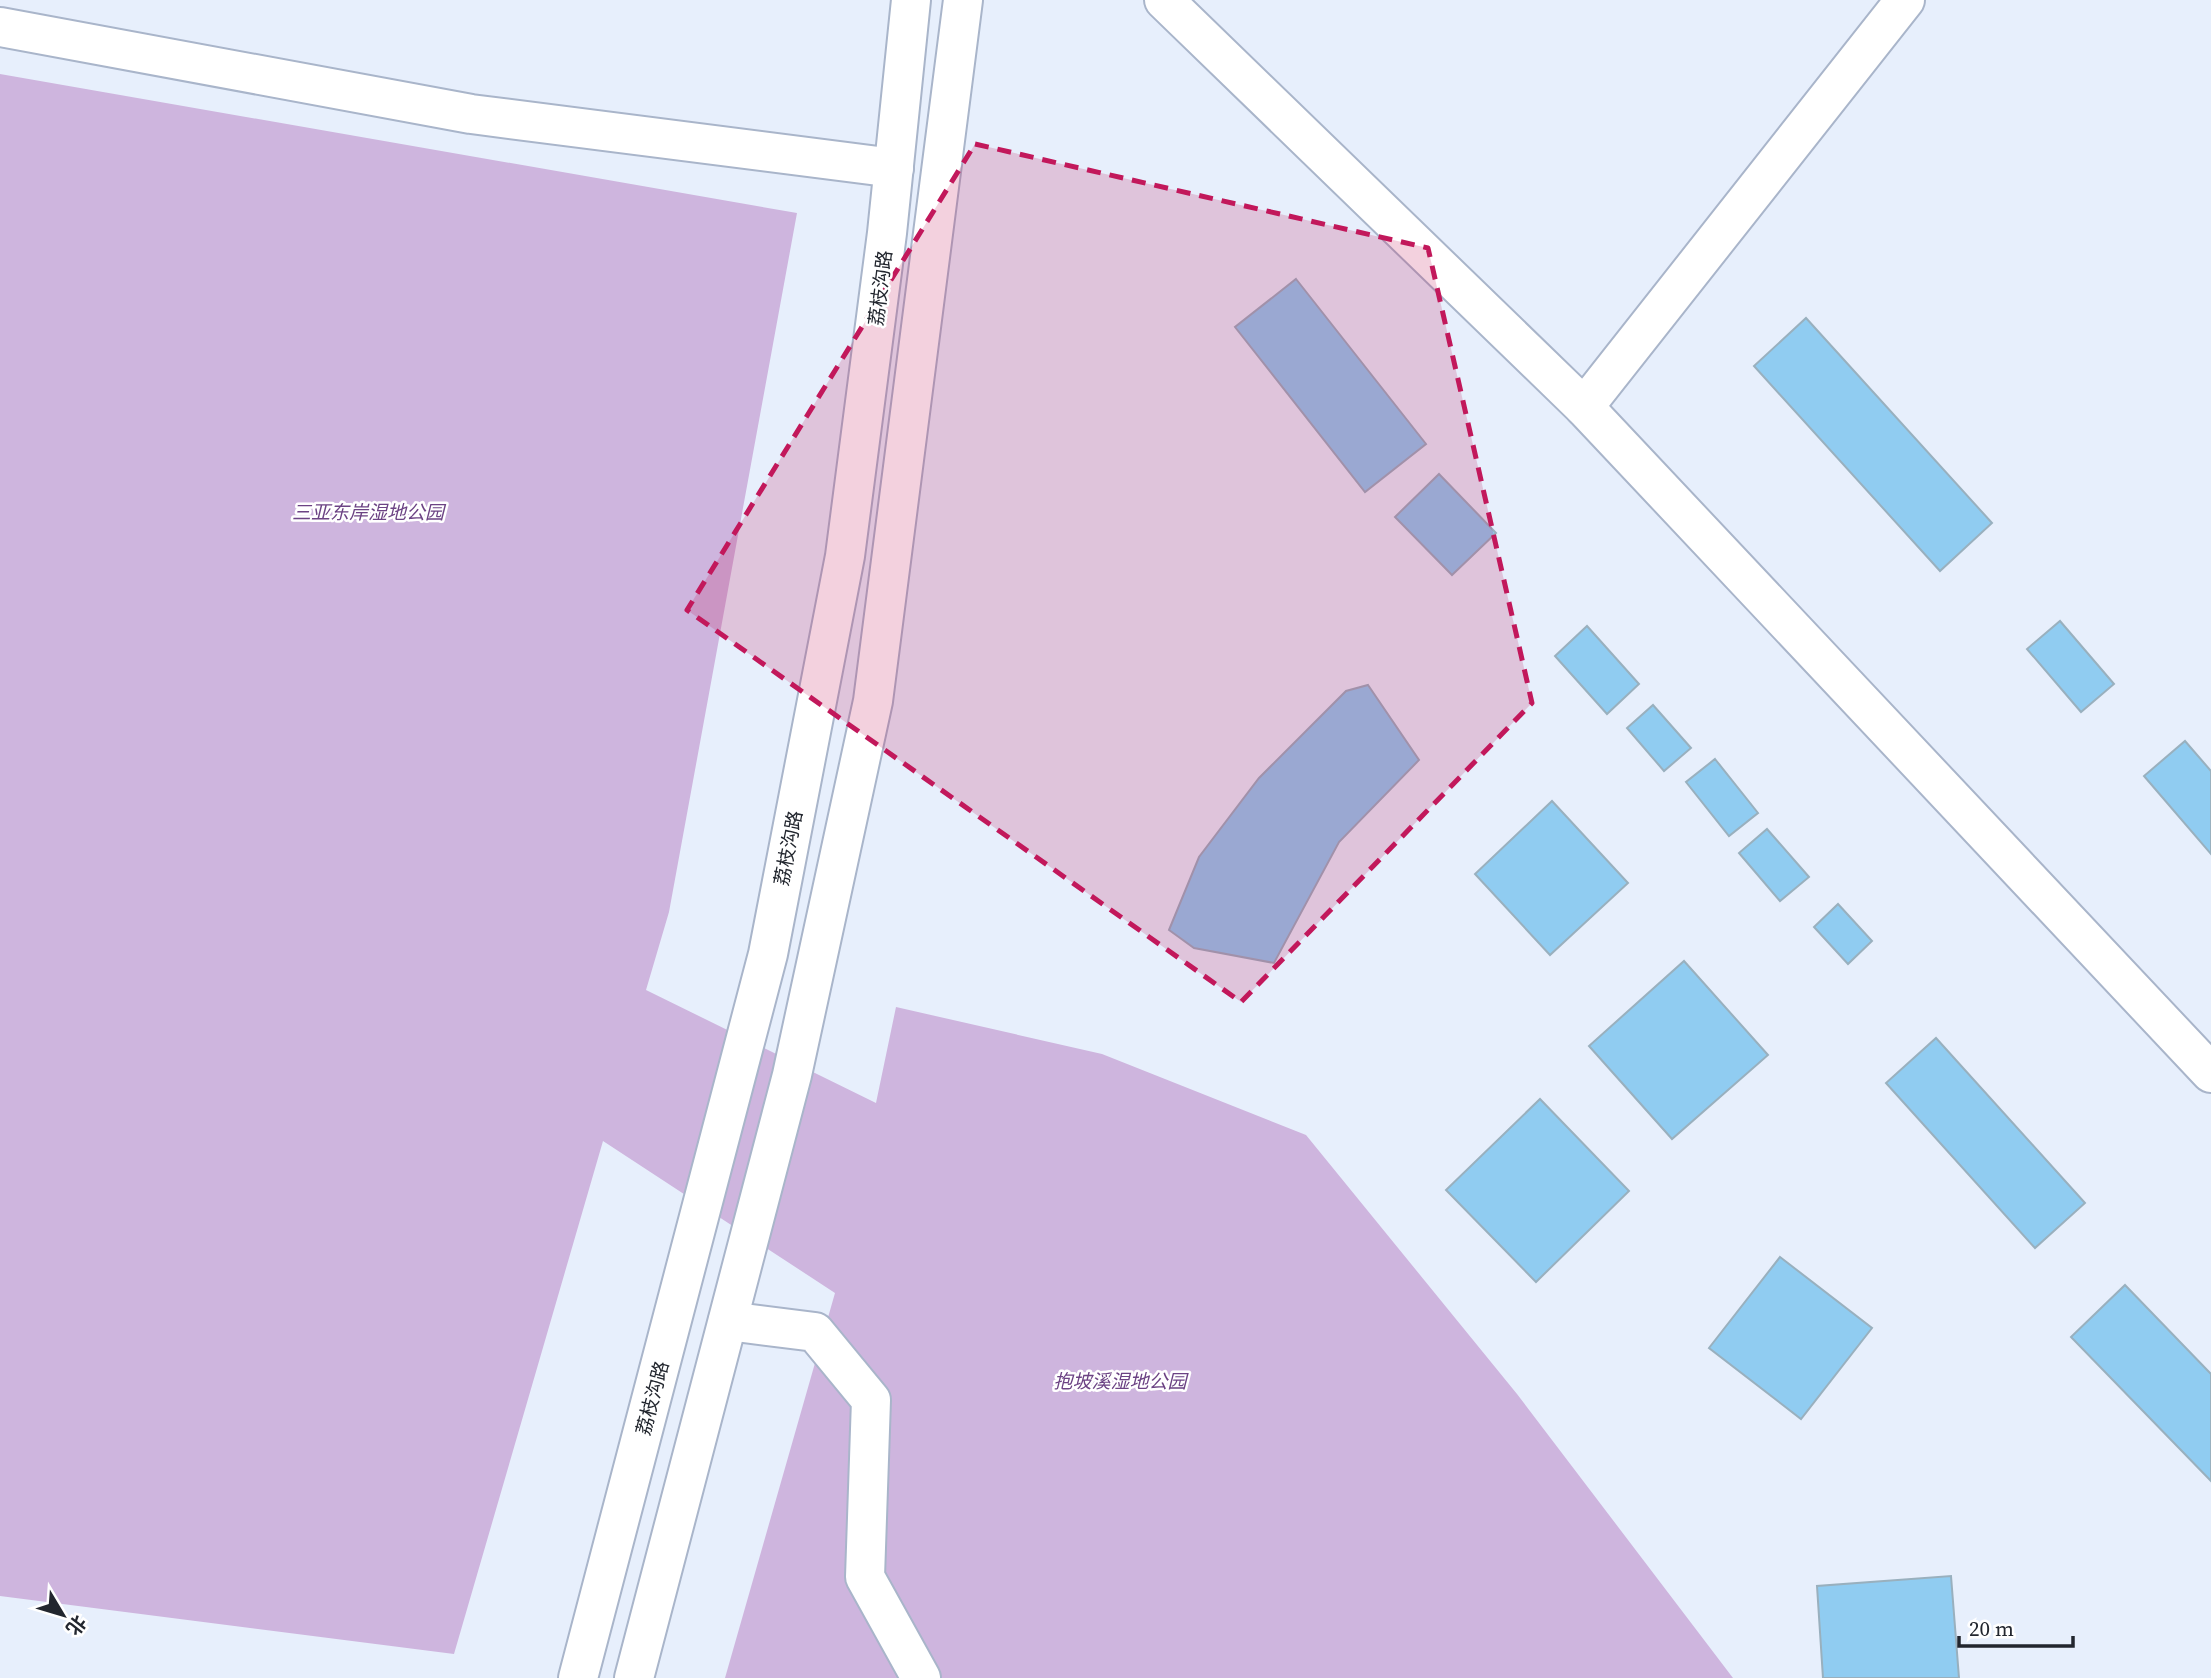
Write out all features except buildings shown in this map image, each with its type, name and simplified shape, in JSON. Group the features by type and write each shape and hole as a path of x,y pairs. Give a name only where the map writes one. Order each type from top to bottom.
{"main road":[{"name":"荔枝沟路","path":"578,1678 768,954 845,556 894,168 911,0"},
{"path":"635,1678 792,1075 873,701 963,0"},
{"path":"1164,0 1584,407 2211,1073"},
{"path":"1584,407 1905,0"},
{"path":"0,27 471,114 894,168"},
{"path":"728,1321 815,1332 871,1400 865,1577 921,1678"}],"highlighted area":[{"path":"975,144 1428,248 1532,703 1241,1002 687,610"}],"green space":[{"name":"三亚东岸湿地公园","path":"0,74 797,213 669,912 646,990 876,1103 896,1007 1102,1054 1306,1135 1517,1394 1733,1678 725,1678 835,1293 603,1141 454,1654 0,1596"}],"park label":[{"name":"抱坡溪湿地公园","path":"1120,1381"}]}
